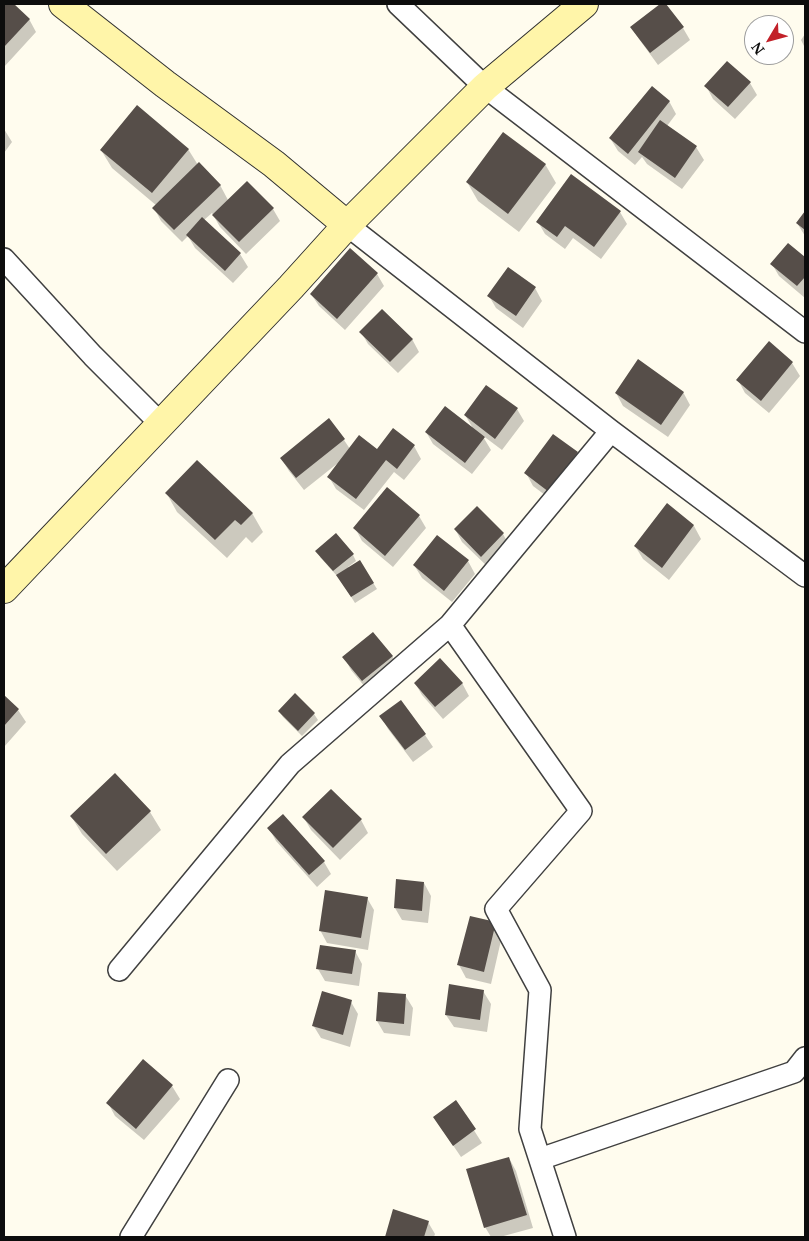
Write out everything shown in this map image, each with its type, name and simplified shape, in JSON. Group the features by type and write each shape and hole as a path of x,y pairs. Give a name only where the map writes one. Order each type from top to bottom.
{"street":[{"path":"63,4 165,84 274,164 347,225 610,432 805,576"},
{"path":"398,4 484,87 805,332"},
{"path":"4,588 291,287 347,225 484,87 584,4"},
{"path":"4,260 93,356 161,424"},
{"path":"119,970 290,764 450,625 610,432"},
{"path":"450,625 581,811 496,909 540,990 530,1129 565,1237"},
{"path":"540,1160 794,1072 805,1058"},
{"path":"131,1237 228,1080"}],"building":[{"path":"4,4 14,4 30,19 4,47"},
{"path":"660,4 666,4 684,27 650,53 630,27"},
{"path":"727,61 751,82 728,107 704,86"},
{"path":"652,86 670,101 628,154 609,138"},
{"path":"137,105 189,149 152,193 100,150"},
{"path":"660,120 697,146 675,178 638,152"},
{"path":"503,132 546,164 508,214 466,182"},
{"path":"199,162 221,185 174,230 152,208"},
{"path":"571,174 621,211 594,247 565,226 557,237 536,222"},
{"path":"247,181 274,208 239,242 212,215"},
{"path":"805,211 805,230 796,223"},
{"path":"202,217 241,253 225,271 186,235"},
{"path":"788,243 805,257 805,277 797,286 770,264"},
{"path":"350,248 378,273 337,319 310,294"},
{"path":"508,267 536,287 516,316 487,296"},
{"path":"382,309 413,339 390,362 359,332"},
{"path":"769,341 793,362 761,401 736,380"},
{"path":"638,359 684,392 661,425 615,393"},
{"path":"486,385 518,408 495,439 464,415"},
{"path":"445,406 485,437 465,463 425,432"},
{"path":"329,418 345,439 296,478 280,458"},
{"path":"393,428 415,445 397,469 386,460 356,499 327,477 359,435 377,449"},
{"path":"553,434 578,452 549,492 524,473"},
{"path":"197,460 253,513 241,525 235,520 215,540 165,493"},
{"path":"387,487 420,515 385,556 353,528"},
{"path":"667,503 694,525 662,568 634,546"},
{"path":"477,506 504,533 481,557 454,529"},
{"path":"336,533 354,554 333,571 315,551"},
{"path":"437,535 469,560 444,591 413,565"},
{"path":"360,560 374,583 351,597 336,575"},
{"path":"373,632 393,656 362,681 342,657"},
{"path":"440,658 463,683 435,707 414,683"},
{"path":"295,693 315,713 298,731 278,711"},
{"path":"4,695 19,709 4,726"},
{"path":"401,700 426,734 405,750 379,716"},
{"path":"115,773 151,811 106,854 70,816"},
{"path":"331,789 362,819 333,848 302,817"},
{"path":"283,814 325,861 309,875 267,828"},
{"path":"396,879 424,882 422,911 394,908"},
{"path":"325,890 368,897 361,938 319,931"},
{"path":"470,916 496,922 484,972 457,965"},
{"path":"320,945 356,950 352,974 316,969"},
{"path":"449,984 484,990 480,1020 445,1015"},
{"path":"322,991 352,1000 343,1035 312,1026"},
{"path":"378,992 406,994 404,1024 376,1021"},
{"path":"143,1059 173,1085 136,1129 106,1103"},
{"path":"456,1100 476,1129 453,1146 433,1117"},
{"path":"509,1157 527,1215 484,1228 466,1169"},
{"path":"393,1209 429,1221 424,1237 385,1237"}]}
